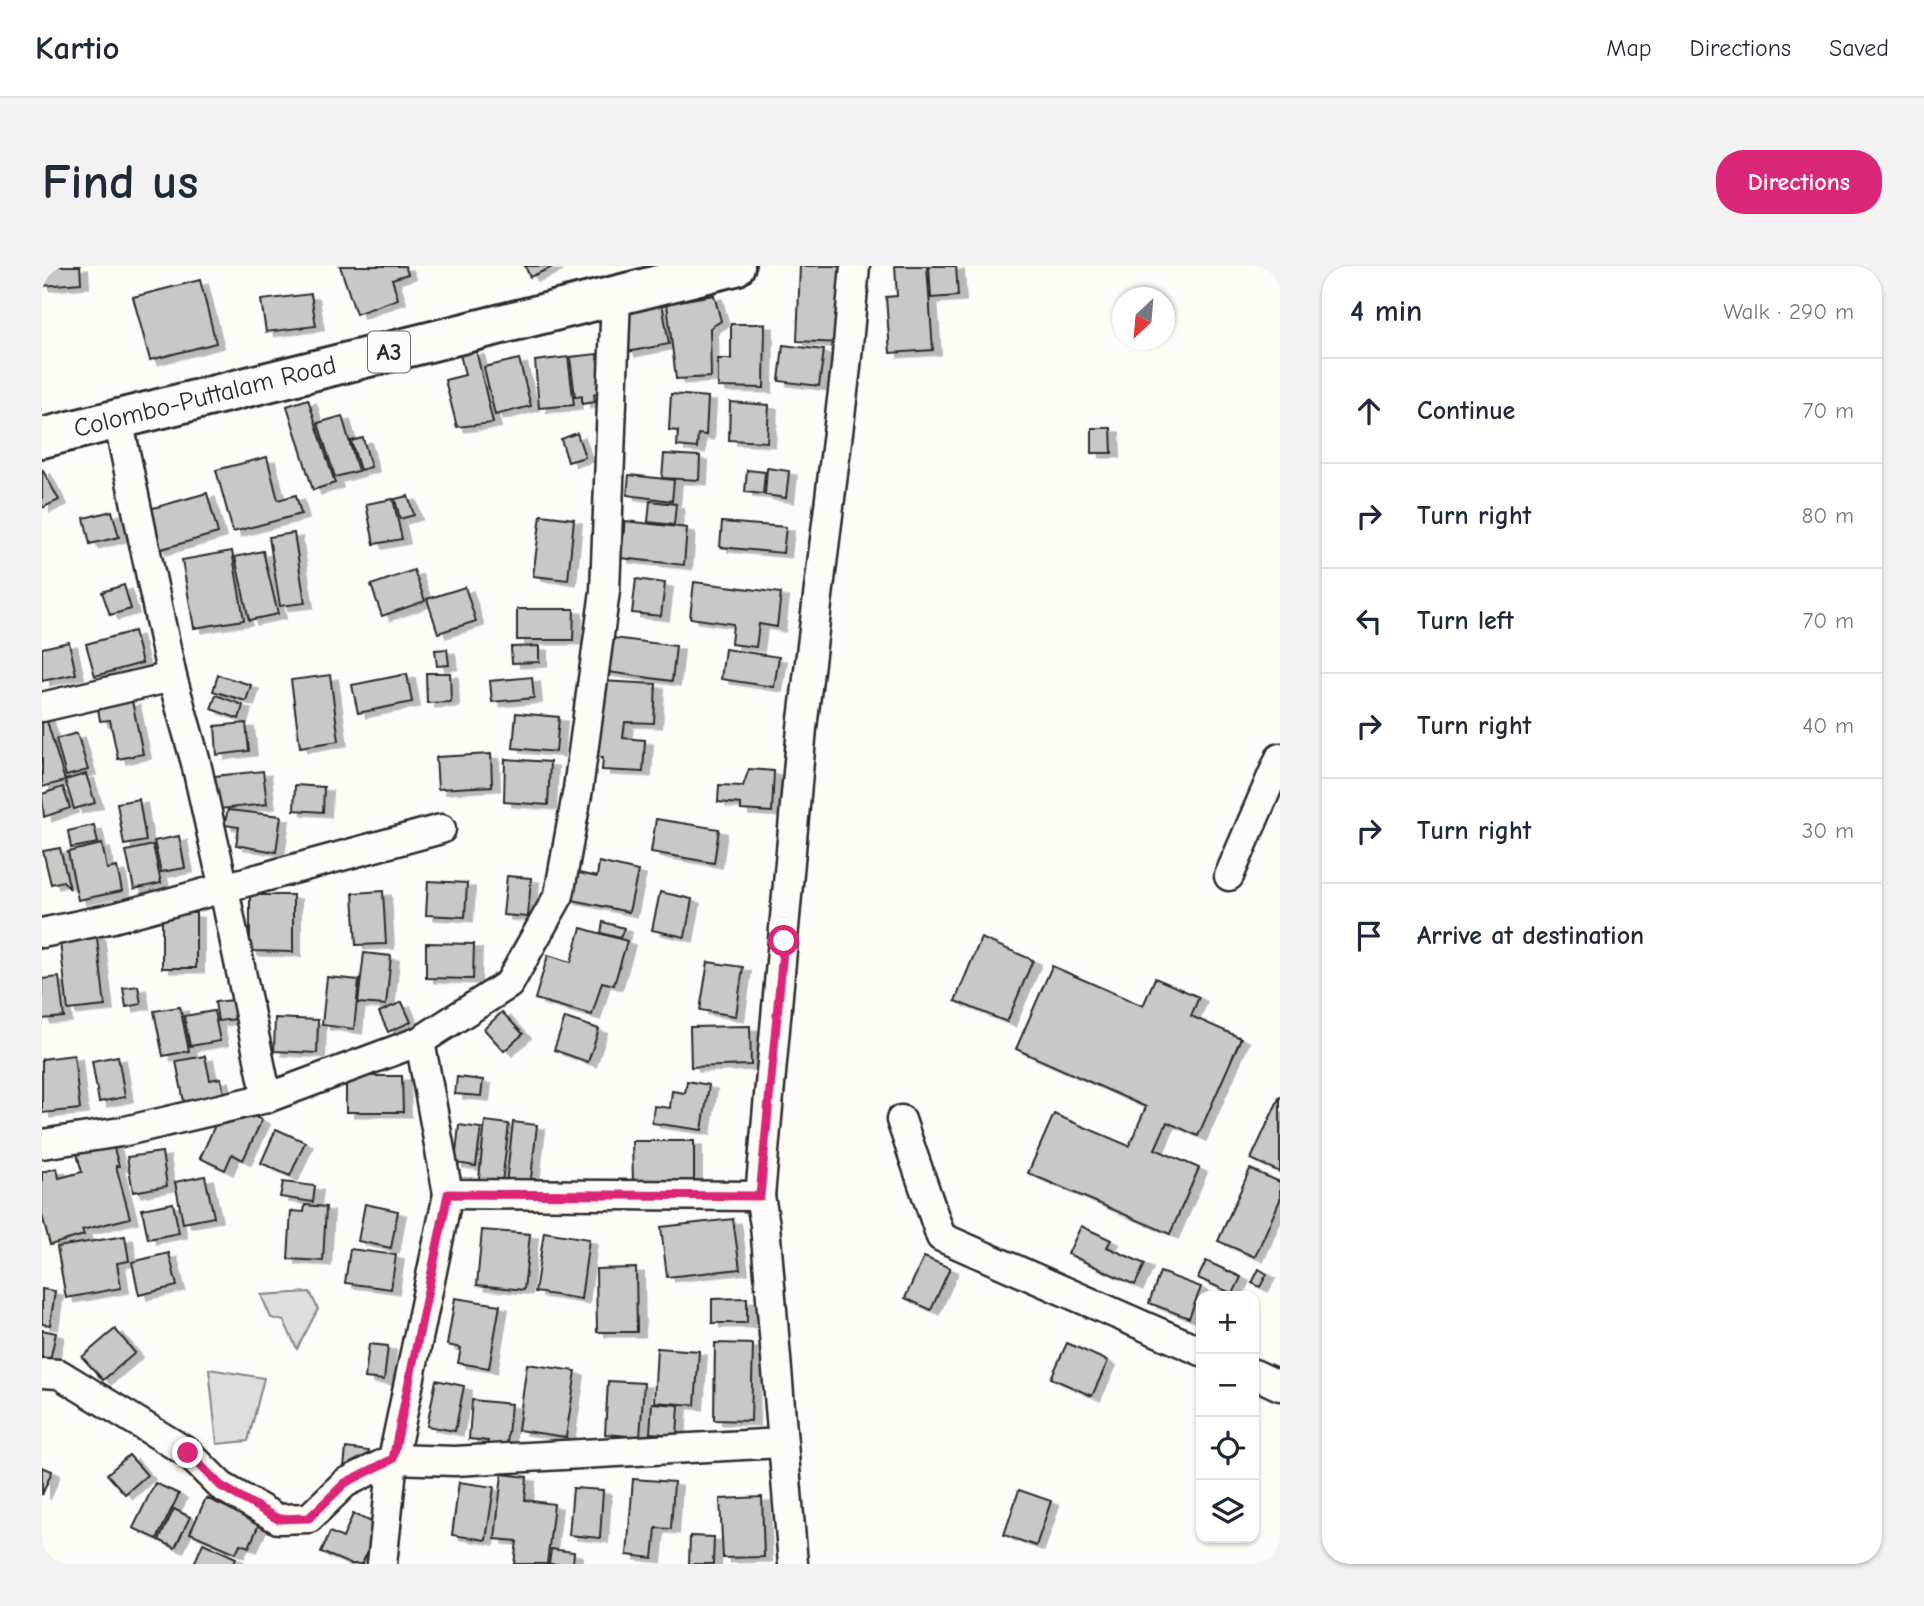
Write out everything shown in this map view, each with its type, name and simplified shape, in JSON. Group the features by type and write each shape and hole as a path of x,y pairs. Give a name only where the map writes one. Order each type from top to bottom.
{"highway":[{"name":"Colombo-Puttalam Road","path":"42,438 735,266"}],"street":[{"path":"793,1564 765,1225 760,1196 802,728 846,367 855,266"},
{"path":"42,1144 121,1132 267,1098 420,1041 509,984 559,895 578,789 605,591 616,295"},
{"path":"118,419 172,677 196,763 225,888 267,1098"},
{"path":"42,707 172,677"},
{"path":"1229,876 1280,758"},
{"path":"42,933 113,918 441,829"},
{"path":"382,1564 393,1459 448,1194 420,1041"},
{"path":"901,1120 941,1237 1196,1349"},
{"path":"448,1194 760,1196"},
{"path":"42,1373 59,1374 188,1453 221,1486 278,1519 309,1518 345,1483 393,1459 455,1461 782,1443"},
{"path":"1259,1376 1280,1386"}],"shaded area":[{"path":"310,1292 318,1309 297,1349 284,1321 271,1318 261,1295"},
{"path":"209,1369 264,1378 248,1441 217,1444"}],"building":[{"path":"42,266 80,266 81,283 42,286"},
{"path":"340,266 405,266 408,274 392,279 398,299 356,314"},
{"path":"525,266 555,266 530,277"},
{"path":"800,266 845,266 842,343 797,341"},
{"path":"895,266 927,266 933,350 890,353 886,297 897,296"},
{"path":"929,266 956,266 958,296 931,298"},
{"path":"200,280 216,343 150,360 133,297"},
{"path":"311,294 316,326 266,332 261,300"},
{"path":"714,295 721,321 710,328 711,377 676,379 667,303"},
{"path":"662,303 669,344 627,352 619,311"},
{"path":"731,324 765,324 764,388 718,387 718,359 731,359"},
{"path":"783,345 824,350 819,386 779,381"},
{"path":"476,350 493,423 457,427 445,380 465,375 460,354"},
{"path":"597,354 601,394 594,394 595,402 582,404 582,396 575,397 570,357"},
{"path":"568,357 574,405 539,408 535,361"},
{"path":"519,359 531,406 495,415 484,367"},
{"path":"671,394 708,397 706,435 698,434 697,448 677,446 678,431 669,430"},
{"path":"308,399 335,483 313,490 287,406"},
{"path":"730,402 769,405 767,442 729,440"},
{"path":"342,416 358,471 335,477 318,423"},
{"path":"1092,428 1111,428 1112,453 1092,453"},
{"path":"577,433 585,457 568,462 561,439"},
{"path":"363,438 371,467 360,470 351,441"},
{"path":"664,454 700,456 699,480 662,478"},
{"path":"267,457 278,500 296,495 301,514 233,532 216,470"},
{"path":"767,468 789,471 786,498 765,495"},
{"path":"42,469 59,500 42,508"},
{"path":"747,470 765,472 763,494 745,492"},
{"path":"629,475 674,480 672,501 627,495"},
{"path":"207,493 218,533 158,550 146,510"},
{"path":"408,496 414,515 400,519 395,499"},
{"path":"393,499 402,539 374,544 366,504"},
{"path":"650,501 676,504 674,525 648,522"},
{"path":"112,511 119,537 90,544 84,518"},
{"path":"541,515 574,519 568,580 533,576"},
{"path":"625,521 687,528 684,565 621,558"},
{"path":"722,522 786,527 783,553 720,547"},
{"path":"294,533 305,603 280,606 269,537"},
{"path":"232,551 244,620 194,628 182,560"},
{"path":"263,551 278,614 249,620 235,557"},
{"path":"414,570 425,601 382,616 371,585"},
{"path":"636,579 665,583 661,616 632,613"},
{"path":"694,582 781,593 777,627 759,624 756,647 731,644 733,624 690,618"},
{"path":"124,585 131,609 110,615 102,592"},
{"path":"465,587 476,621 438,633 427,599"},
{"path":"517,609 574,609 573,640 517,640"},
{"path":"134,631 142,663 95,676 86,644"},
{"path":"606,637 676,646 672,681 601,671"},
{"path":"69,642 76,674 42,681 42,648"},
{"path":"539,646 539,662 512,663 511,647"},
{"path":"447,649 449,665 437,666 435,650"},
{"path":"725,649 779,657 774,687 721,679"},
{"path":"426,673 450,673 451,702 427,703"},
{"path":"407,674 412,702 358,713 352,685"},
{"path":"218,675 251,685 246,701 213,691"},
{"path":"330,675 339,741 300,747 291,680"},
{"path":"532,677 534,698 492,702 490,681"},
{"path":"601,681 656,684 654,723 625,722 623,738 645,740 643,772 602,770 603,757 597,757"},
{"path":"216,695 243,705 239,719 211,709"},
{"path":"132,701 143,754 118,759 110,720 100,721 98,708"},
{"path":"44,711 65,781 42,787 42,712"},
{"path":"516,713 559,717 556,752 513,748"},
{"path":"246,723 249,751 217,755 215,726"},
{"path":"77,733 88,770 66,776 56,739"},
{"path":"491,754 492,786 438,789 436,757"},
{"path":"505,759 550,762 548,805 504,802"},
{"path":"749,769 774,771 772,812 741,810 741,804 718,802 719,785 743,786"},
{"path":"263,771 267,804 219,809 215,776"},
{"path":"86,774 95,803 74,809 65,780"},
{"path":"295,785 324,787 323,812 294,810"},
{"path":"63,787 70,808 44,817 42,794"},
{"path":"139,799 146,841 124,845 117,803"},
{"path":"228,810 281,816 276,852 236,845 239,827 224,825"},
{"path":"656,819 719,829 714,863 651,852"},
{"path":"94,825 98,843 71,848 68,831"},
{"path":"179,836 185,868 161,872 154,841"},
{"path":"102,844 107,869 117,867 122,891 78,900 68,852"},
{"path":"153,845 161,883 134,889 126,851"},
{"path":"60,848 70,889 63,881 51,884 43,851"},
{"path":"599,862 638,871 629,912 568,899 574,872 597,877"},
{"path":"507,876 531,878 528,917 503,915"},
{"path":"428,881 467,883 465,917 426,915"},
{"path":"383,891 386,944 356,945 353,893"},
{"path":"660,892 692,899 685,937 652,930"},
{"path":"250,895 293,895 293,952 250,951"},
{"path":"162,912 196,913 196,968 162,968"},
{"path":"603,922 624,928 620,938 601,933"},
{"path":"581,928 627,941 614,985 602,982 592,1015 535,999 548,955 571,962"},
{"path":"96,930 105,1006 68,1010 59,934"},
{"path":"981,938 1033,960 1007,1022 955,1001"},
{"path":"426,943 474,944 473,979 426,978"},
{"path":"364,953 391,956 386,1005 358,1003"},
{"path":"708,962 743,967 736,1016 700,1010"},
{"path":"1052,966 1143,1006 1155,978 1199,997 1191,1016 1241,1038 1198,1136 1167,1122 1155,1149 1199,1168 1170,1234 1028,1173 1054,1114 1129,1146 1146,1107 1016,1049"},
{"path":"59,977 64,1017 42,1019 42,979"},
{"path":"327,977 359,980 354,1029 322,1025"},
{"path":"138,986 141,1004 126,1007 123,988"},
{"path":"233,1000 236,1019 218,1021 215,1002"},
{"path":"402,1002 411,1022 388,1032 379,1012"},
{"path":"180,1007 189,1051 163,1056 154,1011"},
{"path":"214,1011 220,1041 190,1046 184,1016"},
{"path":"502,1012 523,1034 504,1051 484,1029"},
{"path":"275,1018 318,1020 317,1053 274,1051"},
{"path":"565,1018 599,1029 588,1062 554,1050"},
{"path":"750,1026 751,1065 691,1067 690,1027"},
{"path":"74,1055 80,1109 42,1113 42,1059"},
{"path":"118,1056 125,1097 99,1102 92,1061"},
{"path":"205,1056 210,1080 221,1078 225,1100 185,1107 176,1061"},
{"path":"346,1076 402,1076 403,1112 346,1112"},
{"path":"457,1077 483,1080 481,1096 455,1094"},
{"path":"687,1081 709,1085 702,1130 652,1123 654,1106 670,1108 672,1091 685,1093"},
{"path":"1280,1096 1280,1172 1251,1159"},
{"path":"243,1111 262,1120 243,1160 232,1154 225,1170 200,1158 221,1112 240,1120"},
{"path":"485,1121 509,1124 502,1182 479,1179"},
{"path":"513,1122 537,1125 530,1187 506,1184"},
{"path":"459,1125 481,1128 476,1166 455,1163"},
{"path":"276,1129 305,1142 290,1176 261,1163"},
{"path":"111,1138 130,1218 82,1230 84,1235 50,1245 42,1215 42,1172 57,1168 59,1178 82,1172 75,1147"},
{"path":"632,1141 694,1141 694,1184 633,1184"},
{"path":"162,1152 167,1186 133,1192 127,1157"},
{"path":"1250,1169 1280,1182 1280,1200 1255,1257 1218,1241"},
{"path":"205,1176 214,1217 183,1223 175,1182"},
{"path":"283,1182 315,1186 313,1202 280,1197"},
{"path":"173,1203 179,1233 148,1239 142,1209"},
{"path":"365,1204 398,1211 391,1248 358,1241"},
{"path":"305,1205 326,1207 323,1261 288,1259 291,1211 304,1212"},
{"path":"733,1219 740,1269 667,1277 661,1227"},
{"path":"1081,1226 1111,1240 1107,1247 1145,1264 1135,1285 1068,1254"},
{"path":"482,1230 530,1234 524,1290 477,1285"},
{"path":"544,1232 589,1239 581,1299 535,1292"},
{"path":"125,1236 129,1261 117,1263 121,1288 66,1298 57,1247"},
{"path":"350,1249 396,1255 391,1289 345,1283"},
{"path":"169,1253 177,1286 139,1295 132,1262"},
{"path":"924,1257 950,1268 931,1310 905,1298"},
{"path":"1206,1261 1241,1277 1234,1291 1226,1291 1198,1278"},
{"path":"636,1268 637,1332 597,1332 596,1269"},
{"path":"1259,1269 1267,1274 1260,1287 1252,1283"},
{"path":"1160,1272 1201,1287 1199,1291 1196,1291 1196,1300 1189,1318 1149,1303"},
{"path":"42,1289 55,1291 50,1325 42,1324"},
{"path":"455,1298 500,1305 489,1368 458,1363 461,1348 447,1345"},
{"path":"747,1298 747,1323 712,1323 712,1299"},
{"path":"115,1329 135,1353 103,1380 82,1357"},
{"path":"42,1330 56,1333 50,1360 42,1359"},
{"path":"715,1343 753,1344 751,1421 714,1420"},
{"path":"1067,1343 1108,1361 1092,1396 1051,1378"},
{"path":"369,1344 388,1346 384,1380 365,1378"},
{"path":"657,1348 699,1351 695,1405 654,1402"},
{"path":"527,1364 576,1371 566,1437 518,1430"},
{"path":"436,1380 464,1386 455,1431 427,1426"},
{"path":"608,1381 644,1383 640,1437 605,1434"},
{"path":"472,1400 511,1404 506,1455 486,1453 488,1441 469,1439"},
{"path":"652,1403 679,1405 677,1435 650,1433"},
{"path":"346,1448 369,1451 367,1471 344,1468"},
{"path":"129,1455 147,1475 125,1494 107,1474"},
{"path":"42,1467 52,1471 42,1495"},
{"path":"502,1474 527,1477 525,1500 554,1504 547,1564 514,1564 517,1541 495,1539"},
{"path":"633,1479 674,1482 671,1529 656,1528 653,1558 627,1555"},
{"path":"459,1482 494,1487 486,1540 452,1535"},
{"path":"155,1483 179,1494 157,1539 133,1528"},
{"path":"573,1488 603,1490 600,1538 569,1535"},
{"path":"1019,1490 1051,1501 1036,1546 1004,1535"},
{"path":"762,1497 764,1557 723,1558 720,1499"},
{"path":"206,1498 260,1522 249,1547 240,1544 236,1553 190,1533"},
{"path":"174,1509 190,1517 175,1548 159,1540"},
{"path":"353,1514 379,1525 362,1564 350,1564 321,1552 330,1532 343,1538"},
{"path":"690,1536 714,1537 713,1564 689,1564"},
{"path":"203,1543 236,1558 233,1564 194,1564"},
{"path":"551,1549 574,1552 573,1564 549,1564"}],"route":[{"path":"188,1453 221,1486 278,1519 309,1518 345,1483 393,1459 448,1194 760,1196 784,941"}]}
